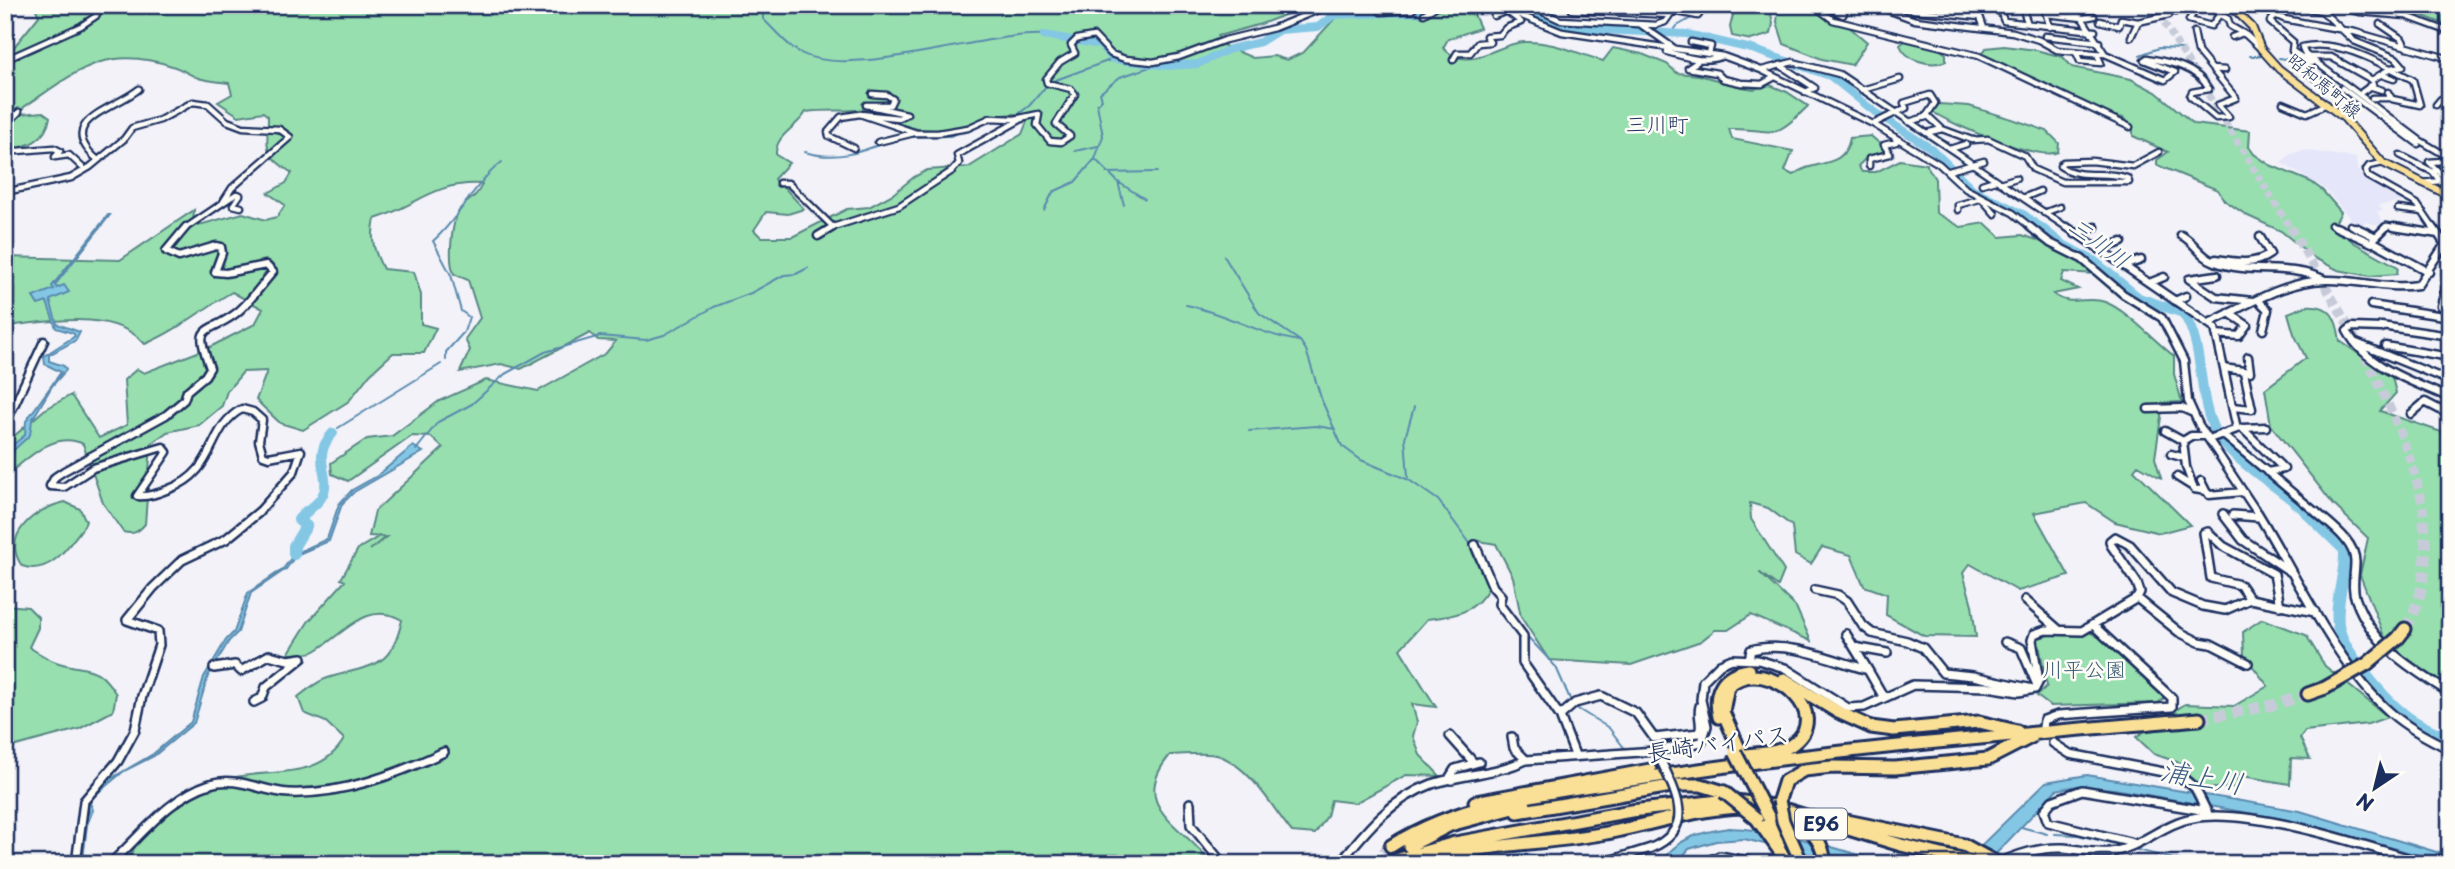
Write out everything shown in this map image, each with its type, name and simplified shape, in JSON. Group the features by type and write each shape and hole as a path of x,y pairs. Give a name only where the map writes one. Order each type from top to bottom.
{"highway":[{"path":"2308,694 2325,688 2367,664 2402,634"},
{"path":"1801,864 1720,722 1715,694 1726,677 1749,670 1764,671 1786,680 1838,712 1871,727 1894,730 1979,722 2029,735"},
{"path":"1430,823 1460,808 1509,793 1779,750 1794,744 1806,728 1807,714 1796,694 1779,683 1762,677 1741,678 1728,686 1722,699 1723,713 1738,752 1791,864"},
{"name":"長崎バイパス","path":"1391,846 1430,823 1494,804 1689,770 1824,753 2199,719"},
{"path":"1801,864 1783,821 1779,800 1785,781 1804,770 1895,768 1988,760 2029,735"},
{"name":"長崎バイパス","path":"1409,846 1434,831 1553,799 1749,765 2029,735"},
{"path":"1468,820 1677,785 1701,785 1724,792 1757,818 1791,864"},
{"name":"E96","path":"1382,864 1444,846 1707,800 1755,802 1804,814 1956,862"},
{"path":"1732,807 1793,820 1809,828 1824,849 1825,864"},
{"name":"E96","path":"1417,864 1459,851 1584,837 1638,827 1701,809 1732,807 1777,812 1956,862 1991,863"},
{"path":"1804,814 1972,848 1991,863"}],"main road":[{"name":"昭和馬町線","path":"2230,5 2252,27 2261,49 2285,75 2327,104 2353,127 2383,163 2450,196"}],"street":[{"path":"5,60 81,26 96,16 100,5"},
{"path":"878,142 916,133 938,133 968,128 990,118 1015,119 1039,114 1037,125 1050,141 1061,142 1070,136 1059,130 1056,124 1075,94 1071,89 1047,83 1046,79 1060,62 1075,53 1075,41 1094,36 1111,54 1125,59 1169,62 1200,52 1219,42 1267,31 1330,5"},
{"path":"1381,12 1412,10 1417,5"},
{"path":"1424,14 1438,5"},
{"path":"1495,5 1552,29 1609,41 1635,41 1722,56 1761,70 1876,122 1949,171 1959,184 1979,198 2019,218 2050,243 2082,259 2123,294 2162,318 2187,370 2186,389 2192,413 2296,575 2315,612 2373,696 2409,727 2450,749"},
{"path":"1528,5 1556,19 1641,25 1662,24 1677,5"},
{"path":"1607,5 1608,12"},
{"path":"1633,5 1634,24"},
{"path":"1576,22 1571,8 1695,16 1703,9 1700,5"},
{"path":"1813,5 1833,20 1979,56 2130,127"},
{"path":"1824,5 1843,15 1845,9 1841,5"},
{"path":"1874,5 1915,20 2020,34 2057,50 2105,54 2165,80 2175,72 2144,60"},
{"path":"1889,5 1891,12"},
{"path":"1976,5 1983,28"},
{"path":"1998,5 2004,22 2095,31"},
{"path":"2021,5 2028,24"},
{"path":"2043,5 2050,27"},
{"path":"2060,5 2083,18 2095,31 2105,54"},
{"path":"2067,8 2086,5"},
{"path":"2153,5 2175,12 2177,5 2194,12 2189,20 2211,26 2220,14"},
{"path":"2205,5 2228,19 2230,26 2243,33 2261,49"},
{"path":"2253,5 2275,16 2306,25 2340,29 2450,59"},
{"path":"2288,5 2322,11 2354,41 2403,64 2401,68 2391,68 2372,80 2331,57 2308,57"},
{"path":"2329,5 2360,12 2406,16 2450,32"},
{"path":"1915,20 1912,7 1980,17"},
{"path":"1494,16 1506,10"},
{"path":"1453,60 1457,53 1471,53 1478,43 1490,42 1486,36 1500,35 1506,28 1521,22 1506,10"},
{"path":"2100,21 2119,26 2120,11"},
{"path":"2121,19 2138,22 2159,19 2169,15 2169,11"},
{"path":"2046,14 2083,18 2094,16"},
{"path":"2275,16 2270,22 2293,42 2291,50 2314,63 2357,94 2409,138 2447,162"},
{"path":"2131,37 2138,22"},
{"path":"2380,24 2387,32 2401,38 2406,47"},
{"path":"1641,25 1672,48"},
{"path":"2061,28 2065,38"},
{"path":"1548,34 1552,29"},
{"path":"2194,32 2198,52 2236,98 2218,105 2229,117 2208,119"},
{"path":"2225,35 2233,37 2243,33"},
{"path":"2045,36 2099,42"},
{"path":"1692,42 1711,46 1709,53"},
{"path":"2314,63 2301,50 2302,46 2322,44 2391,68 2416,80 2420,105 2371,85 2357,94"},
{"path":"1672,48 1667,52 1708,63 1722,56 1724,50"},
{"path":"2076,52 2080,61 2101,63 2097,54"},
{"path":"1739,62 1745,55"},
{"path":"2134,60 2155,59 2200,77 2209,89 2192,92 2190,95 2216,118"},
{"path":"1697,62 1688,68 1717,73 1735,83 1762,84 1775,77"},
{"path":"1761,70 1793,62 1830,71 2209,323 2216,334 2240,428 2284,469 2267,472"},
{"path":"2314,63 2302,64 2305,71 2341,94"},
{"path":"1782,65 1815,88 1805,92"},
{"path":"2212,69 2225,70"},
{"path":"2382,75 2394,79"},
{"path":"1862,90 1900,79"},
{"path":"98,160 86,150 81,139 83,126 99,109 123,101 139,89"},
{"path":"2372,98 2387,93"},
{"path":"854,148 829,136 828,132 835,120 841,116 860,114 899,118 907,114 866,105 890,105 893,99 887,95 872,94"},
{"path":"1876,122 1906,108 1904,103 1930,95 1933,105 1927,115 1942,129 1972,139 1996,143 2025,156 2036,171 2068,183 2129,182 2117,173 2069,172 2060,166 2063,162 2092,161 2133,166 2159,152"},
{"path":"2435,105 2441,99 2450,99"},
{"path":"5,192 61,182 85,170 124,139 132,128 160,120 187,104 197,102 208,104 227,121 243,127 272,128 289,134 288,140 227,190 223,202"},
{"path":"2283,103 2307,113 2327,104"},
{"path":"5,126 19,112"},
{"path":"860,114 916,133"},
{"path":"818,236 833,227 899,206 952,171 959,163 957,155 968,147 978,146 1027,116"},
{"path":"1909,122 1926,117"},
{"path":"1926,133 1942,129"},
{"path":"1869,166 1869,159 1890,154 1884,145 1896,142 1895,137"},
{"path":"1950,149 1965,144"},
{"path":"5,152 54,148 60,151 55,158 69,155 85,170"},
{"path":"2400,155 2433,172 2440,181 2420,183"},
{"path":"1949,171 1984,161"},
{"path":"2447,162 2429,162 2450,183"},
{"path":"2209,323 2290,286 2324,280 2418,285 2448,244 2413,200 2367,176 2366,170 2369,166 2383,163"},
{"path":"1982,184 2015,178"},
{"path":"779,183 788,183 833,227"},
{"path":"2009,198 2040,191"},
{"path":"76,864 83,801 118,761 130,741 159,645 158,631 127,620 140,602 184,558 224,540 251,521 288,481 302,457 301,451 269,457 263,455 259,441 262,420 253,412 242,409 229,416 204,465 189,479 172,489 152,496 137,496 165,459 167,452 163,447 93,468 64,487 50,486 55,477 64,471 151,425 184,400 187,391 205,376 210,368 201,344 203,334 214,324 235,314 273,272 270,267 262,265 226,273 215,272 222,253 221,247 216,246 179,257 166,251 169,244 184,231 223,202 239,194 233,205 241,207"},
{"path":"1958,210 1958,205 1979,198"},
{"path":"1979,198 1995,214"},
{"path":"2044,213 2060,207"},
{"path":"2398,209 2423,212"},
{"path":"2331,225 2374,240"},
{"path":"2350,225 2429,272"},
{"path":"2374,240 2387,226 2405,231 2438,234"},
{"path":"2076,234 2095,227"},
{"path":"2180,235 2193,241 2204,257 2247,270 2304,270 2324,280"},
{"path":"2204,257 2235,262 2258,261 2270,254 2260,237"},
{"path":"2100,250 2122,242"},
{"path":"2124,266 2141,260"},
{"path":"2217,275 2189,279 2221,299 2257,301 2268,310 2263,330"},
{"path":"2149,283 2164,277"},
{"path":"2201,288 2211,286"},
{"path":"2446,288 2441,306 2450,310"},
{"path":"2175,301 2186,296"},
{"path":"2371,305 2450,317"},
{"path":"2216,334 2239,336 2247,325 2229,313"},
{"path":"2450,337 2381,327 2350,327 2347,331 2351,341 2364,355 2450,398"},
{"path":"5,425 44,341"},
{"path":"2351,341 2450,381"},
{"path":"2385,346 2450,357"},
{"path":"2224,368 2244,372 2251,370 2248,357"},
{"path":"2233,407 2252,410 2244,372"},
{"path":"2411,414 2425,401 2450,415"},
{"path":"2148,409 2182,408 2192,413"},
{"path":"2183,441 2191,436 2208,438 2240,428 2266,427"},
{"path":"2165,430 2183,441"},
{"path":"2222,434 2245,458 2267,472 2351,547 2357,558 2354,597 2375,639 2406,665 2450,693"},
{"path":"2183,441 2194,490"},
{"path":"2171,454 2185,458"},
{"path":"2177,477 2194,490 2206,491"},
{"path":"2201,481 2209,495 2243,492"},
{"path":"2224,514 2243,540 2296,575"},
{"path":"2233,515 2258,517"},
{"path":"2250,599 2240,585 2211,578 2204,533 2208,531 2223,546 2274,574 2280,606"},
{"path":"2036,687 2032,640 2034,634 2046,630 2076,632 2093,625 2137,598 2140,592 2137,583 2111,545 2112,538 2123,539 2167,588 2188,600 2221,611 2250,599 2315,612"},
{"path":"1475,545 1493,587 1501,596 1499,604 1523,636 1523,663 1560,716 1575,755"},
{"path":"1815,590 1838,595 1847,601 1863,626 1872,633 1907,641 1923,648 1943,673 2036,687"},
{"path":"2137,598 2179,632 2199,642 2211,644 2248,663"},
{"path":"2025,600 2060,632"},
{"path":"2043,727 2044,720 2058,715 2172,707 2172,698 2093,625"},
{"path":"1846,634 1884,696"},
{"path":"2005,642 2021,648 2036,687"},
{"path":"1749,659 1751,650 1757,646 1774,646 1868,670"},
{"path":"1854,647 1887,653"},
{"path":"214,668 235,665 241,671 265,656 273,655 285,662 302,658 266,687 262,698 254,702"},
{"path":"1560,716 1586,698 1601,696 1636,713 1654,738 1699,733 1702,728 1697,715 1700,687 1711,670 1725,663 1749,659 1764,660 1793,672 1846,708 1861,707 1914,685 1995,688 2024,693 2036,687"},
{"path":"1339,864 1370,825 1404,797 1433,784 1509,768 1526,760 1655,751 1702,742 1708,728 1700,704"},
{"path":"1450,736 1476,763 1455,769 1450,777 1452,780"},
{"path":"1512,737 1514,748 1526,760"},
{"path":"2053,743 2070,754 2171,772 2185,778 2198,789 2208,813"},
{"path":"1599,864 1662,845 1677,830 1678,798 1655,751"},
{"path":"110,864 178,800 213,783 231,780 267,790 312,792 403,770 444,752"},
{"path":"2135,843 2048,822 2044,811 2052,801 2082,790 2294,828 2426,864"},
{"path":"1189,803 1191,825 1223,864"},
{"path":"1991,863 2054,848 2093,853 2115,852 2208,813"},
{"path":"1702,864 1720,856 1761,864"}],"shaded area":[{"path":"2303,150 2356,158 2357,169 2362,176 2408,201 2379,205 2383,211 2377,211 2383,222 2381,226 2366,222 2360,226 2349,222 2349,217 2324,188 2281,163 2289,155"}],"green space":[{"path":"34,5 1311,5 1261,24 1218,36 1218,43 1253,58 1274,56 1287,60 1304,52 1337,16 1438,9 1472,10 1480,28 1448,39 1443,48 1453,55 1472,58 1513,44 1535,42 1555,45 1603,61 1613,48 1642,54 1667,64 1677,73 1699,75 1754,89 1770,85 1808,106 1778,130 1729,129 1732,139 1793,151 1785,171 1793,175 1835,160 1847,148 1850,138 1871,136 1887,150 1866,158 1858,166 1862,172 1876,172 1900,160 1926,164 1935,179 1936,213 1961,227 1985,223 2000,237 2022,235 2072,256 2097,274 2064,272 2061,281 2078,289 2053,294 2066,300 2098,300 2113,306 2174,356 2174,374 2182,402 2163,403 2155,458 2161,478 2138,465 2134,470 2190,525 2160,533 2115,522 2086,503 2034,513 2069,576 2018,591 1970,564 1963,573 1972,605 1976,637 1924,636 1886,615 1887,594 1864,586 1851,555 1822,547 1811,564 1795,555 1792,526 1768,508 1750,503 1751,519 1784,571 1778,586 1759,572 1796,607 1811,641 1751,615 1728,630 1715,630 1701,641 1631,665 1549,660 1521,617 1513,577 1496,544 1473,540 1471,550 1489,587 1483,596 1463,612 1427,619 1400,649 1436,707 1412,704 1417,722 1413,736 1420,755 1440,776 1406,775 1355,803 1331,800 1327,816 1315,834 1292,832 1251,779 1220,756 1170,755 1158,773 1154,789 1157,802 1164,815 1211,864 1056,864 1051,860 1048,864 125,864 155,819 199,790 226,779 307,768 334,753 344,739 326,722 304,713 298,697 322,680 378,662 386,657 392,648 402,620 378,614 366,616 315,651 288,654 308,622 345,581 341,579 358,549 379,537 369,536 375,511 443,448 431,437 412,436 348,481 332,474 331,463 367,439 392,436 439,401 486,380 538,391 606,353 616,341 598,340 590,333 521,369 501,364 460,372 470,350 465,339 480,318 468,280 454,274 451,241 460,209 475,196 482,184 451,186 375,219 374,245 383,269 414,272 421,295 421,324 436,328 424,353 393,353 370,374 349,401 303,430 280,423 256,400 267,371 243,372 227,391 222,406 199,425 167,432 151,444 145,524 133,533 123,532 103,503 83,444 62,441 41,448 5,477 5,444 44,410 71,395 99,438 127,425 124,380 137,369 144,373 208,348 255,324 263,309 232,292 168,333 145,344 116,325 98,321 60,320 5,326 5,257 120,260 194,210 193,223 199,225 243,213 266,220 277,217 285,205 268,193 286,183 292,173 275,160 268,149 268,116 263,112 239,116 218,102 232,94 229,83 198,78 176,67 148,60 128,58 110,60 77,72 24,107 20,114 43,112 50,117 48,125 34,142 5,151 5,54 9,53 39,16","holes":["867,109 878,116 915,128 941,130 1005,115 1030,114 1022,134 969,167 927,170 869,207 847,209 792,237 761,237 754,230 766,212 788,214 804,209 783,186 778,187 774,179 789,163 776,155 779,142 806,112"]},
{"path":"1728,5 1769,5 1773,23 1771,34 1751,40 1732,36 1730,27 1734,11"},
{"path":"1779,5 1823,5 1867,42 1852,65 1822,59 1784,44 1777,22"},
{"path":"2393,5 2450,5 2450,26"},
{"path":"1907,39 1928,41 1946,54 1946,61 1926,63 1913,59 1900,45"},
{"path":"2004,46 2063,57 2072,67 2131,79 2156,92 2194,124 2250,131 2249,147 2254,154 2270,165 2311,182 2322,190 2341,212 2334,225 2353,242 2398,267 2397,274 2370,276 2338,270 2314,258 2281,231 2248,216 2224,200 2218,190 2157,165 2157,160 2168,152 2133,136 2133,126 2123,118 2083,108 2052,87 1988,58 1983,53 1986,48"},
{"path":"1939,104 1969,106 2047,131 2059,143 2058,152 2048,153 2015,147 1976,133 1933,112"},
{"path":"2306,306 2322,308 2332,314 2340,341 2392,377 2396,393 2380,411 2450,435 2450,688 2406,661 2384,636 2360,575 2368,538 2333,504 2271,425 2265,389 2306,358 2294,334 2288,313"},
{"path":"65,502 80,509 86,521 84,526 65,550 50,563 42,567 22,566 16,555 15,544 24,525 43,510"},
{"path":"5,605 28,607 38,617 38,628 29,647 55,662 92,670 103,677 116,694 113,711 79,729 5,749"},
{"path":"2262,619 2306,635 2325,666 2388,717 2368,724 2305,731 2300,738 2310,759 2291,758 2290,784 2236,775 2238,787 2198,789 2183,764 2154,754 2136,737 2185,704 2234,706 2268,686 2244,655 2243,632"},
{"name":"川平公園","path":"2089,632 2101,638 2164,698 2158,703 2050,706 2037,696 2047,686 2038,639 2050,635"}],"water":[{"path":"108,215 55,285 57,288 64,285 69,292 50,300 57,324 80,332 76,340 49,355 49,361 64,366 66,370 52,386 32,420 30,435 5,458 7,450 25,435 26,421 61,372 45,364 44,356 75,336 56,328 47,302 38,305 33,297 54,289 52,286"},
{"path":"413,446 423,452 354,492 342,504 329,541 296,555 286,569 251,593 238,632 229,641 208,676 194,723 154,756 124,771 93,797 83,860 71,864 79,859 83,826 89,812 87,800 100,785 153,754 191,722 204,677 226,640 234,632 248,593 283,569 294,554 327,539 339,504 352,490 377,476"},
{"path":"2087,775 2300,811 2450,856 2450,864 2304,823 2114,789 2077,786 2056,790 1992,858 1962,864 2046,782"},
{"path":"1729,828 1790,836 1891,864 1847,864 1744,839 1716,841 1689,849 1676,864 1660,864 1681,842"},
{"path":"1528,854 1557,864 1480,864 1511,855"}],"waterway":[{"path":"760,5 763,13"},
{"name":"三川川","path":"1508,5 1558,28 1687,34 1752,49 1830,76 1876,113 1932,149 1973,189 2025,215 2042,229"},
{"path":"1044,35 1100,45 1113,59 1167,66 1198,64 1230,49 1260,42 1279,30 1318,27 1334,15 1423,12 1433,6"},
{"path":"763,15 763,19 794,49 821,59 882,59 987,40 1044,35"},
{"path":"1672,33 1677,26 1695,16"},
{"path":"2140,55 2159,48 2182,49"},
{"path":"2250,56 2263,56"},
{"path":"2279,58 2302,62"},
{"path":"1053,81 1113,59"},
{"path":"1109,173 1095,159 1103,136 1097,104 1102,99 1100,93 1120,77 1156,65"},
{"path":"1014,117 1029,106 1048,84"},
{"path":"907,137 950,136 979,125"},
{"path":"805,152 837,156 888,141"},
{"path":"1075,151 1098,146"},
{"path":"1044,210 1053,192 1075,182 1094,160"},
{"path":"446,360 446,352 464,332 469,317 461,311 451,275 433,241 483,180 502,162"},
{"path":"1109,173 1157,172"},
{"path":"1109,173 1118,182"},
{"path":"1118,182 1145,199"},
{"path":"1118,182 1124,205"},
{"name":"三川川","path":"2040,227 2061,244 2095,262 2139,298 2183,313 2195,340 2205,399 2213,427 2243,462 2308,514"},
{"path":"1224,256 1259,313 1300,341 1306,350 1322,401 1334,429"},
{"path":"416,450 438,422 472,404 505,374 545,352 600,336 646,340 664,335 714,307 751,293 784,275 796,274 808,268"},
{"path":"1186,305 1270,334 1299,341"},
{"path":"338,428 441,364"},
{"path":"1408,477 1405,438 1414,407"},
{"path":"1249,431 1316,426 1334,429"},
{"path":"1334,429 1342,446 1361,460 1409,480 1438,500 1472,546"},
{"path":"305,513 325,490 323,451 333,433"},
{"name":"三川川","path":"2306,512 2345,550 2338,624 2354,659 2374,685 2403,714 2450,740"},
{"path":"294,554 294,546 306,526 299,520 305,513"},
{"path":"1504,605 1515,620"},
{"path":"1527,636 1556,667 1570,699"},
{"path":"1578,709 1609,728 1625,749"},
{"path":"2021,827 2047,834"},
{"path":"2055,834 2078,835 2115,844"},
{"path":"2137,850 2194,864"}],"tunnel":[{"path":"2153,5 2291,229"},
{"path":"2290,227 2350,329 2387,402 2403,440 2424,514"},
{"path":"2405,629 2422,587 2425,558 2423,512"},
{"path":"2199,719 2278,704 2308,694"},
{"path":"1370,864 1391,846"}],"district":[{"name":"三川町","path":"1657,125"}],"water label":[{"name":"浦上川","path":"2202,777"}]}
